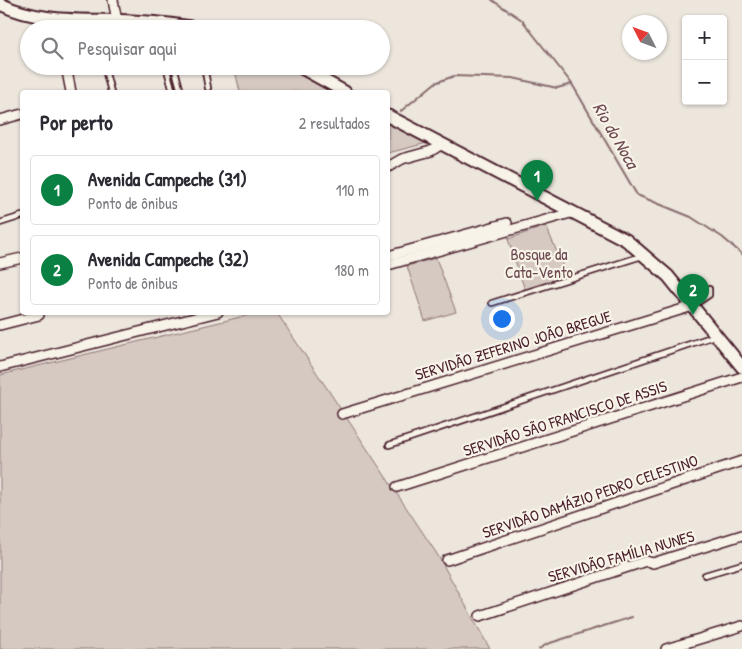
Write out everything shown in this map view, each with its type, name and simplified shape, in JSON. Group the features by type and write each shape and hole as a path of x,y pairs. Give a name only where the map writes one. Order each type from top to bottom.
{"main road":[{"path":"3,8 45,20"},
{"path":"314,75 341,90"},
{"path":"390,117 617,234 646,255 668,276 742,367"}],"street":[{"path":"113,0 121,20"},
{"path":"68,75 71,90"},
{"path":"0,120 20,115"},
{"path":"390,166 402,159 431,151 442,144"},
{"path":"390,264 574,212"},
{"path":"390,255 507,223"},
{"path":"0,264 20,259"},
{"name":"SERVIDÃO ZEFERINO JOÃO BREGUE","path":"342,414 693,306"},
{"path":"0,324 39,315"},
{"path":"0,367 54,351 200,315"},
{"name":"SERVIDÃO SÃO FRANCISCO DE ASSIS","path":"397,487 742,377"},
{"name":"SERVIDÃO DAMÁZIO PEDRO CELESTINO","path":"447,560 742,461"},
{"name":"SERVIDÃO FAMÍLIA NUNES","path":"480,616 646,560 653,563 742,535"},
{"path":"666,649 742,626"}],"lane":[{"path":"106,75 110,90"},
{"path":"168,75 172,90"},
{"path":"176,75 180,90"},
{"path":"206,75 208,88"},
{"path":"0,222 20,217"},
{"path":"492,303 646,255"},
{"path":"693,306 709,295 709,289"},
{"path":"389,445 717,335"},
{"path":"705,575 742,564"}],"green space":[{"path":"236,75 304,75 331,90 240,90"},
{"path":"390,122 427,143 390,152"},
{"name":"Bosque da Cata-Vento","path":"546,226 567,276 525,290 508,239"},
{"path":"436,258 456,312 425,321 407,266"},
{"path":"249,315 278,315 437,554 490,649 0,649 0,375"}],"waterway":[{"name":"Rio do Noca","path":"492,0 522,20 572,84 637,195 691,217 722,237 742,254"},
{"path":"401,111 435,83 454,76 513,78 557,88 572,84"},
{"path":"539,649 547,644 632,617"}],"place":[{"name":"Avenida Campeche (31)","path":"537,201"},
{"name":"Avenida Campeche (32)","path":"693,315"}]}
